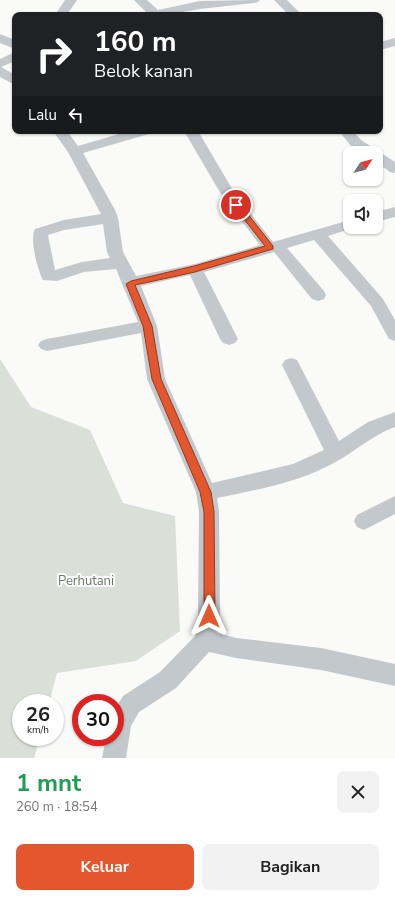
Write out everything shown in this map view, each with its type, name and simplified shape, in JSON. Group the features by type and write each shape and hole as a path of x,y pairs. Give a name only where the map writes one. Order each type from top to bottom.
{"street":[{"path":"63,12 70,0"},
{"path":"140,0 151,12"},
{"path":"163,12 200,5 254,0"},
{"path":"280,0 293,12"},
{"path":"0,38 12,44"},
{"path":"383,45 395,42"},
{"path":"0,64 12,58"},
{"path":"0,72 12,79"},
{"path":"62,134 75,151 107,210 110,218 112,244 131,284 148,326 156,379 206,492 209,512 209,616 205,641 168,680 131,704 120,723 114,758"},
{"path":"75,151 134,134"},
{"path":"193,134 228,194 273,247 318,295"},
{"path":"349,134 362,146"},
{"path":"383,160 395,169"},
{"path":"383,215 395,212"},
{"path":"110,218 46,229 40,232 40,240 49,276 54,276 97,264 120,263"},
{"path":"131,284 195,269 343,227"},
{"path":"317,234 377,303 395,335"},
{"path":"195,269 229,339"},
{"path":"47,345 148,326"},
{"path":"291,365 335,452"},
{"path":"206,492 296,471 321,461 374,427 395,419"},
{"path":"364,521 395,504"},
{"path":"205,641 236,648 321,659 395,675"}],"green space":[{"name":"Perhutani","path":"0,359 31,407 90,430 123,503 175,516 180,631 136,661 57,673 51,694 12,694 12,746 37,746 34,758 0,758"}],"route":[{"path":"209,616 209,512 206,492 156,379 148,326 131,284 195,269 270,248 236,205"}]}
